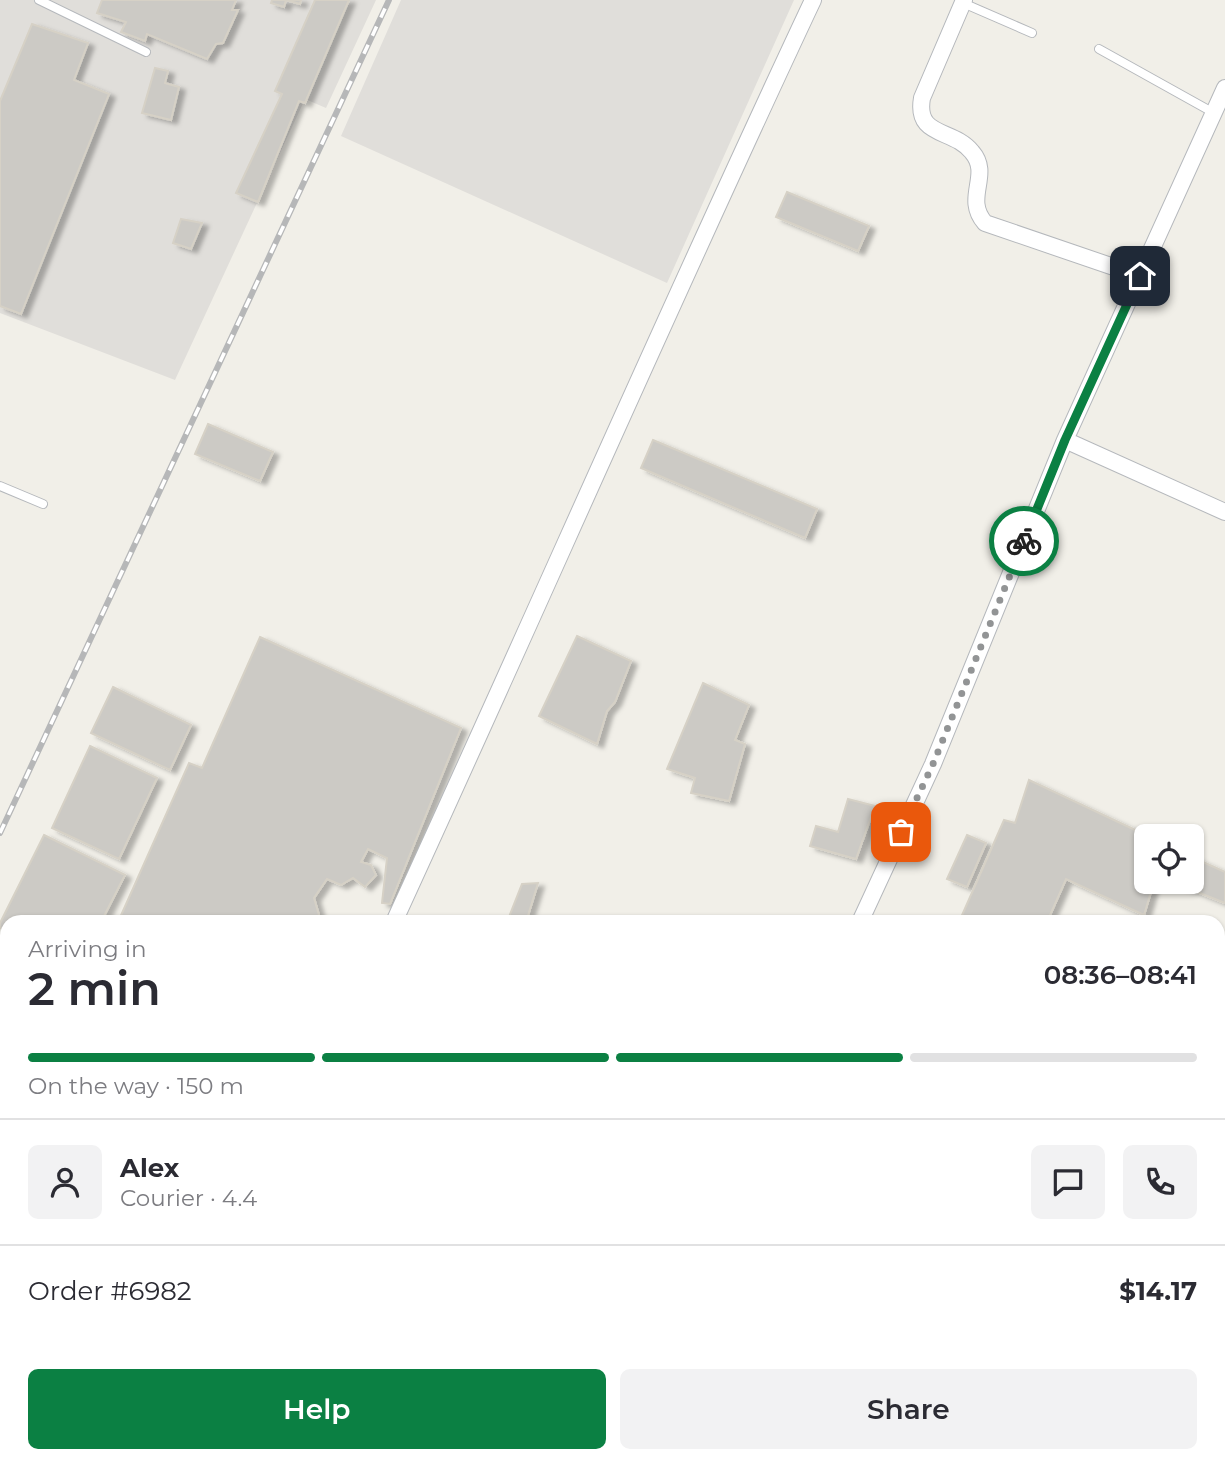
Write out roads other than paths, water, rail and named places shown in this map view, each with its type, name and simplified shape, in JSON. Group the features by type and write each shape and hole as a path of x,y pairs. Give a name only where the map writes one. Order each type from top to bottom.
{"street":[{"path":"397,915 521,646 705,230 813,0"},
{"path":"964,1 922,98 919,112 923,123 972,151 979,164 976,213 985,223 1140,276"},
{"path":"863,915 933,764 1065,440 1225,88"},
{"path":"1065,440 1225,512"}],"lane":[{"path":"39,0 146,52"},
{"path":"964,1 1032,33"},
{"path":"1099,48 1213,113"},
{"path":"0,486 43,504"}],"railway":[{"path":"0,833 389,0"}]}
